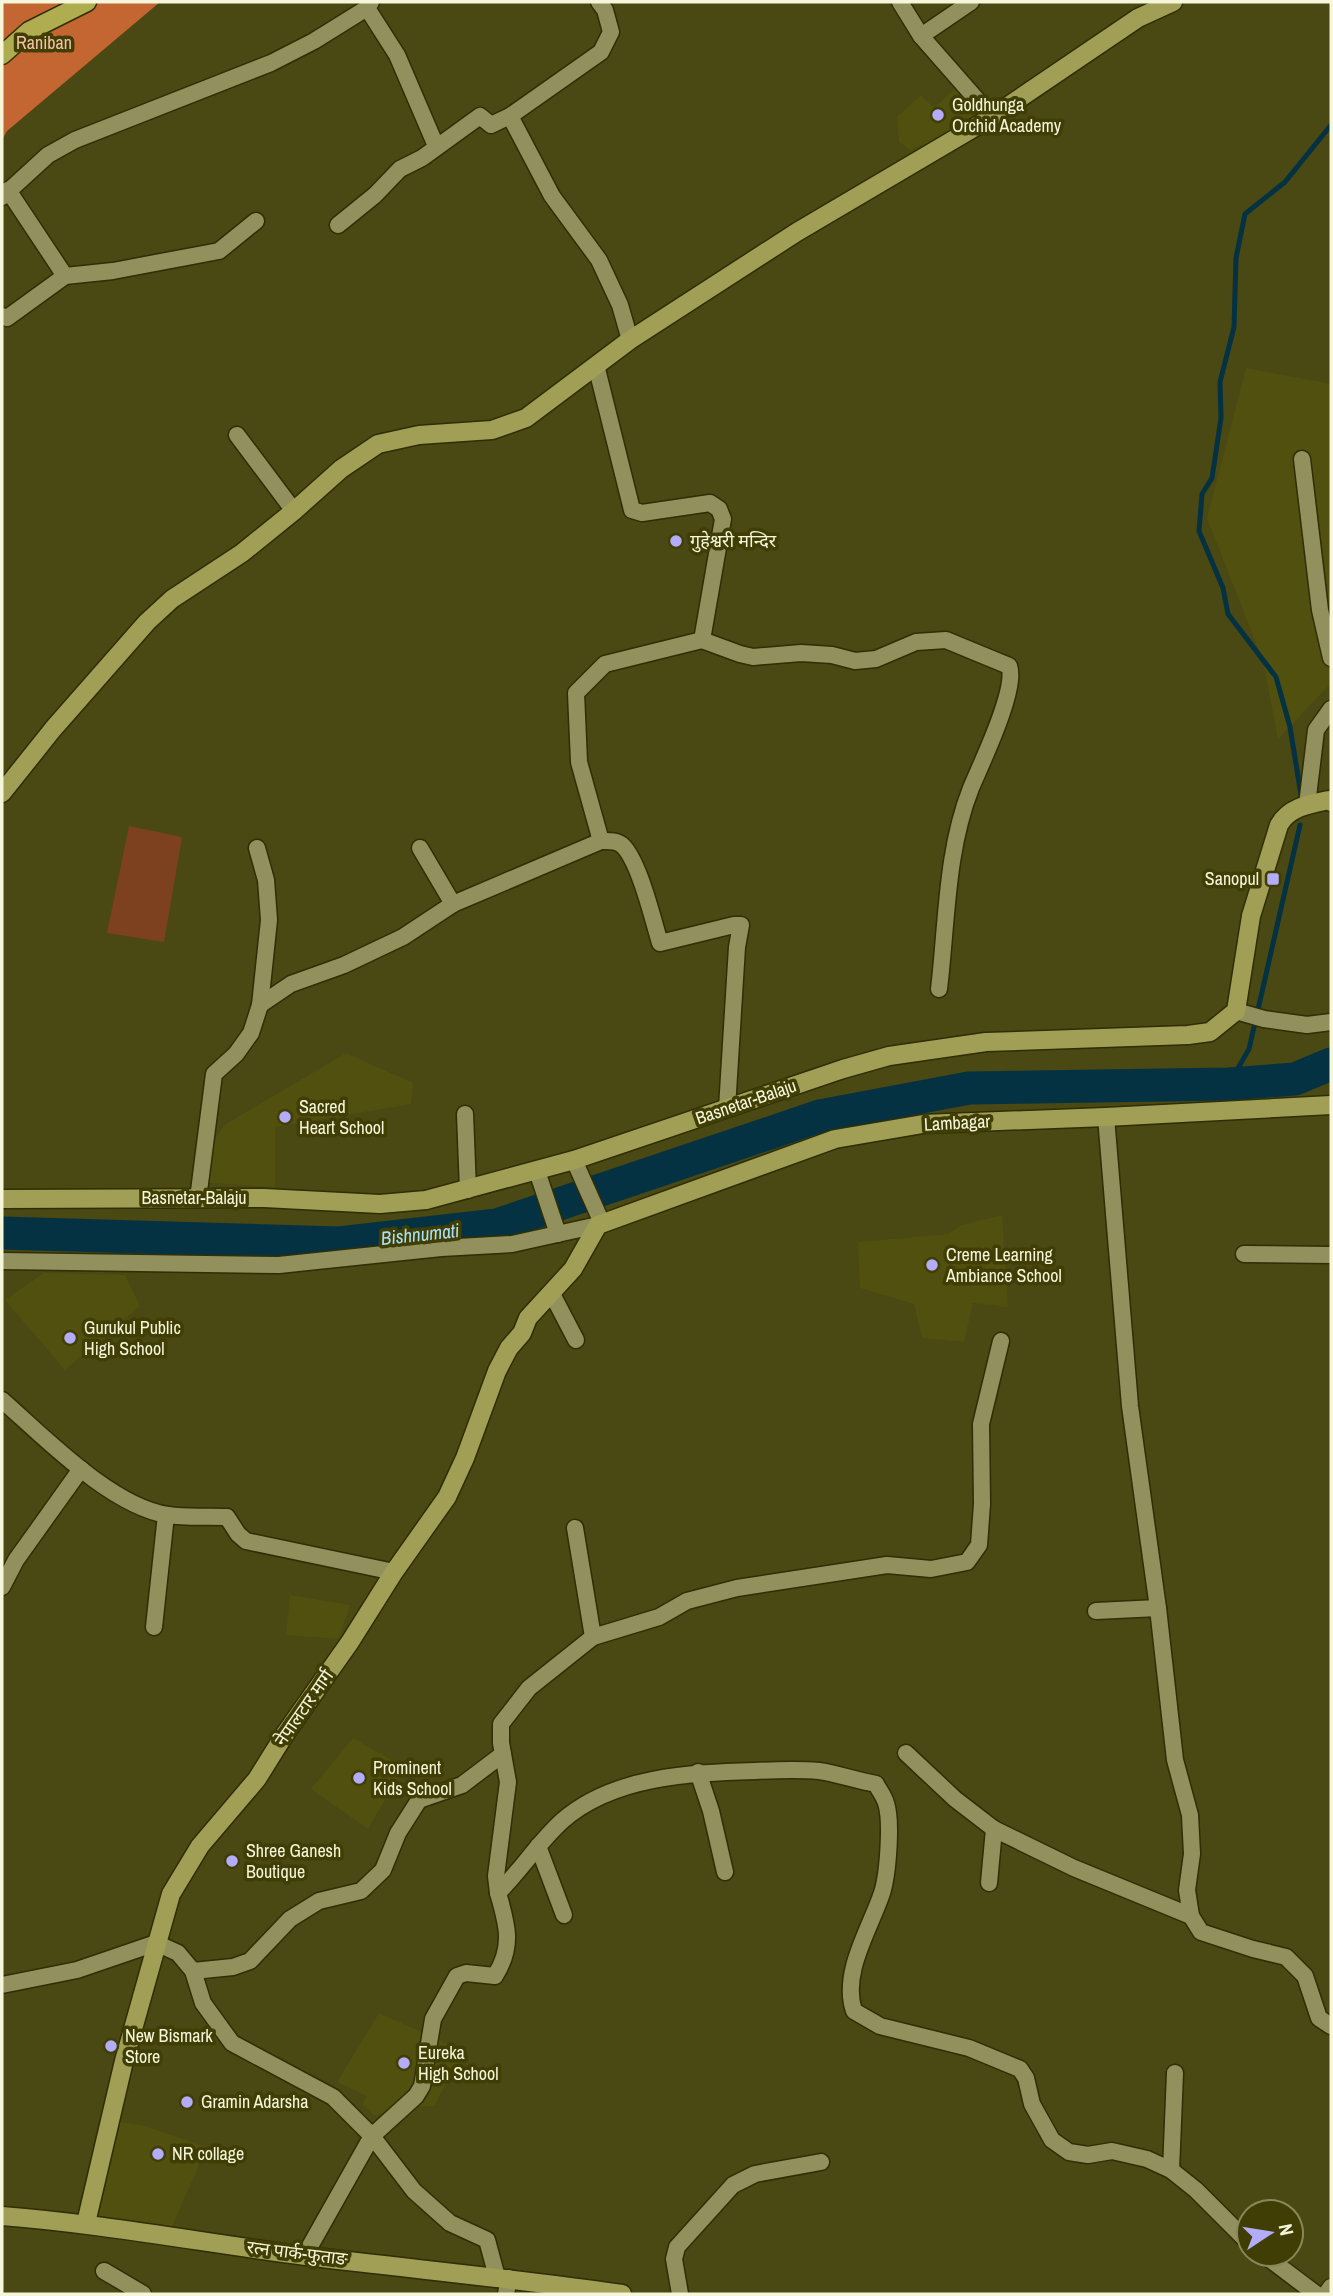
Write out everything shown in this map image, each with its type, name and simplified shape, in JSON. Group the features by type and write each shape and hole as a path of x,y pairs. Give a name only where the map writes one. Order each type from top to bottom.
{"main road":[{"path":"2,55 29,31 87,2"}],"street":[{"path":"338,225 375,195 400,169 422,158 480,116 491,125 510,116 601,52 611,32 605,10 599,2"},
{"path":"900,2 921,36 992,117"},
{"path":"921,36 971,2"},
{"path":"2,793 53,729 147,622 172,599 242,553 295,511 341,469 378,444 419,435 492,430 526,418 630,340 797,232 992,117 1138,18 1173,2"},
{"path":"65,276 5,194 48,155 75,139 271,64 314,41 369,5 397,55 436,146"},
{"path":"510,116 552,196 599,261 620,305 630,340"},
{"path":"2,316 7,318 65,276 113,271 219,251 256,221"},
{"path":"596,365 632,509 642,513 706,503 716,506 723,515 702,640"},
{"path":"237,435 295,511"},
{"path":"1302,459 1320,610 1331,658"},
{"path":"601,841 579,762 576,693 605,664 702,640 753,657 801,653 832,655 855,661 876,659 916,642 946,640 1009,666 1011,673 1002,713 970,792 955,843 939,989"},
{"path":"1307,805 1316,730 1331,709"},
{"path":"1331,802 1329,800 1307,805 1282,820 1251,916 1240,1011 1264,1019 1307,1025 1331,1022"},
{"path":"260,1005 291,984 344,965 403,937 453,904 601,841 616,842 624,846 644,891 660,943 741,925 737,947 727,1108"},
{"path":"198,1199 214,1074 236,1055 251,1033 260,1005 269,920 266,880 257,848"},
{"path":"420,848 453,904"},
{"name":"Basnetar-Balaju","path":"2,1199 264,1198 380,1204 426,1200 539,1178 577,1167 727,1108 889,1056 986,1042 1188,1035 1210,1032 1240,1011"},
{"name":"Lambagar","path":"599,1218 835,1139 923,1124 1106,1118 1331,1105"},
{"path":"465,1114 468,1190"},
{"path":"1106,1118 1130,1406 1175,1760 1190,1815 1192,1854 1187,1890 1191,1916 1201,1932 1286,1957 1305,1976 1319,2018 1331,2026"},
{"path":"2,1261 279,1265 442,1248 512,1244 556,1226 599,1218 577,1167"},
{"path":"539,1178 556,1226"},
{"name":"नेपालटार मार्ग","path":"86,2223 124,2061 171,1894 200,1846 257,1779 447,1497 466,1458 497,1371 509,1348 522,1333 528,1318 573,1269 599,1218"},
{"path":"1244,1254 1331,1255"},
{"path":"552,1294 576,1340"},
{"path":"305,2255 372,2136 416,2096 422,2087 433,2019 457,1976 466,1973 495,1976 503,1963 509,1927 498,1893 496,1876 508,1782 501,1724 529,1688 593,1637 659,1617 687,1601 737,1588 887,1564 932,1569 967,1562 979,1545 982,1504 981,1424 1001,1341"},
{"path":"2,1400 81,1469 118,1497 166,1515 227,1517 246,1541 394,1572"},
{"path":"2,1587 16,1560 81,1469"},
{"path":"154,1627 166,1515"},
{"path":"575,1528 593,1637"},
{"path":"1096,1611 1157,1608"},
{"path":"906,1753 955,1799 994,1829 1074,1868 1191,1916"},
{"path":"193,1970 233,1968 250,1961 290,1919 319,1902 361,1891 383,1870 398,1833 419,1800 462,1785 503,1754"},
{"path":"498,1893 563,1820 589,1803 615,1791 698,1772 820,1771 876,1784 887,1803 887,1869 882,1892 856,1960 850,1999 854,2011 880,2026 969,2048 1020,2069 1026,2078 1032,2104 1052,2140 1069,2152 1088,2155 1112,2151 1147,2159 1171,2171 1196,2190 1235,2229"},
{"path":"698,1772 711,1811 724,1871"},
{"path":"989,1883 994,1829"},
{"path":"538,1846 565,1915"},
{"path":"2,1985 77,1970 156,1943 178,1953 193,1970 203,2003 232,2043 333,2097 372,2136 414,2191 450,2223 487,2240 504,2283"},
{"path":"1171,2171 1175,2073"},
{"path":"680,2294 674,2259 677,2247 733,2185 755,2174 821,2162"},
{"name":"रत्न पार्क-फुताङ","path":"2,2217 86,2223 504,2283 622,2294"},
{"path":"1282,2268 1317,2294"},
{"path":"104,2271 143,2294"},
{"path":"1326,2294 1331,2287"}],"shaded area":[{"name":"Goldhunga Orchid Academy","path":"960,84 981,112 949,135 910,150 899,142 897,117 921,95 934,108"},
{"path":"1246,368 1331,384 1331,683 1278,739 1263,661 1207,518"},
{"path":"129,826 182,837 164,942 107,933"},
{"name":"Sacred Heart School","path":"346,1053 413,1083 411,1104 275,1127 275,1187 209,1183 209,1145 226,1124"},
{"name":"Creme Learning Ambiance School","path":"1002,1215 1008,1307 973,1303 964,1342 922,1338 914,1304 860,1288 858,1242 949,1234 961,1225"},
{"name":"Gurukul Public High School","path":"44,1273 125,1275 140,1306 65,1370 5,1300"},
{"path":"290,1595 350,1605 339,1639 286,1635"},
{"name":"Prominent Kids School","path":"353,1738 404,1767 368,1829 311,1789"},
{"name":"Eureka High School","path":"379,2013 462,2050 456,2075 448,2080 434,2106 400,2107 375,2116 362,2104 367,2096 337,2082"},
{"path":"111,2120 145,2126 207,2147 170,2231 90,2220"}],"green space":[{"name":"Raniban","path":"2,2 160,2 7,131 2,140"}],"waterway":[{"path":"1301,795 1290,727 1276,677 1228,614 1223,588 1199,531 1202,494 1212,478 1221,418 1220,382 1234,327 1236,258 1245,214 1285,182 1331,125"},
{"path":"1229,1084 1249,1049 1300,825"},
{"name":"Bishnumati","path":"2,1233 339,1243 497,1225 820,1116 969,1088 1229,1084 1295,1079 1331,1064"}],"place":[{"name":"Goldhunga Orchid Academy","path":"938,115"},
{"name":"गुहेश्वरी मन्दिर","path":"676,541"},
{"name":"Sanopul","path":"1273,879"},
{"name":"Sacred Heart School","path":"285,1117"},
{"name":"Creme Learning Ambiance School","path":"932,1265"},
{"name":"Gurukul Public High School","path":"70,1338"},
{"name":"Prominent Kids School","path":"359,1778"},
{"name":"Shree Ganesh Boutique","path":"232,1861"},
{"name":"New Bismark Store","path":"111,2046"},
{"name":"Eureka High School","path":"404,2063"},
{"name":"Gramin Adarsha","path":"187,2102"},
{"name":"NR collage","path":"158,2154"}]}
